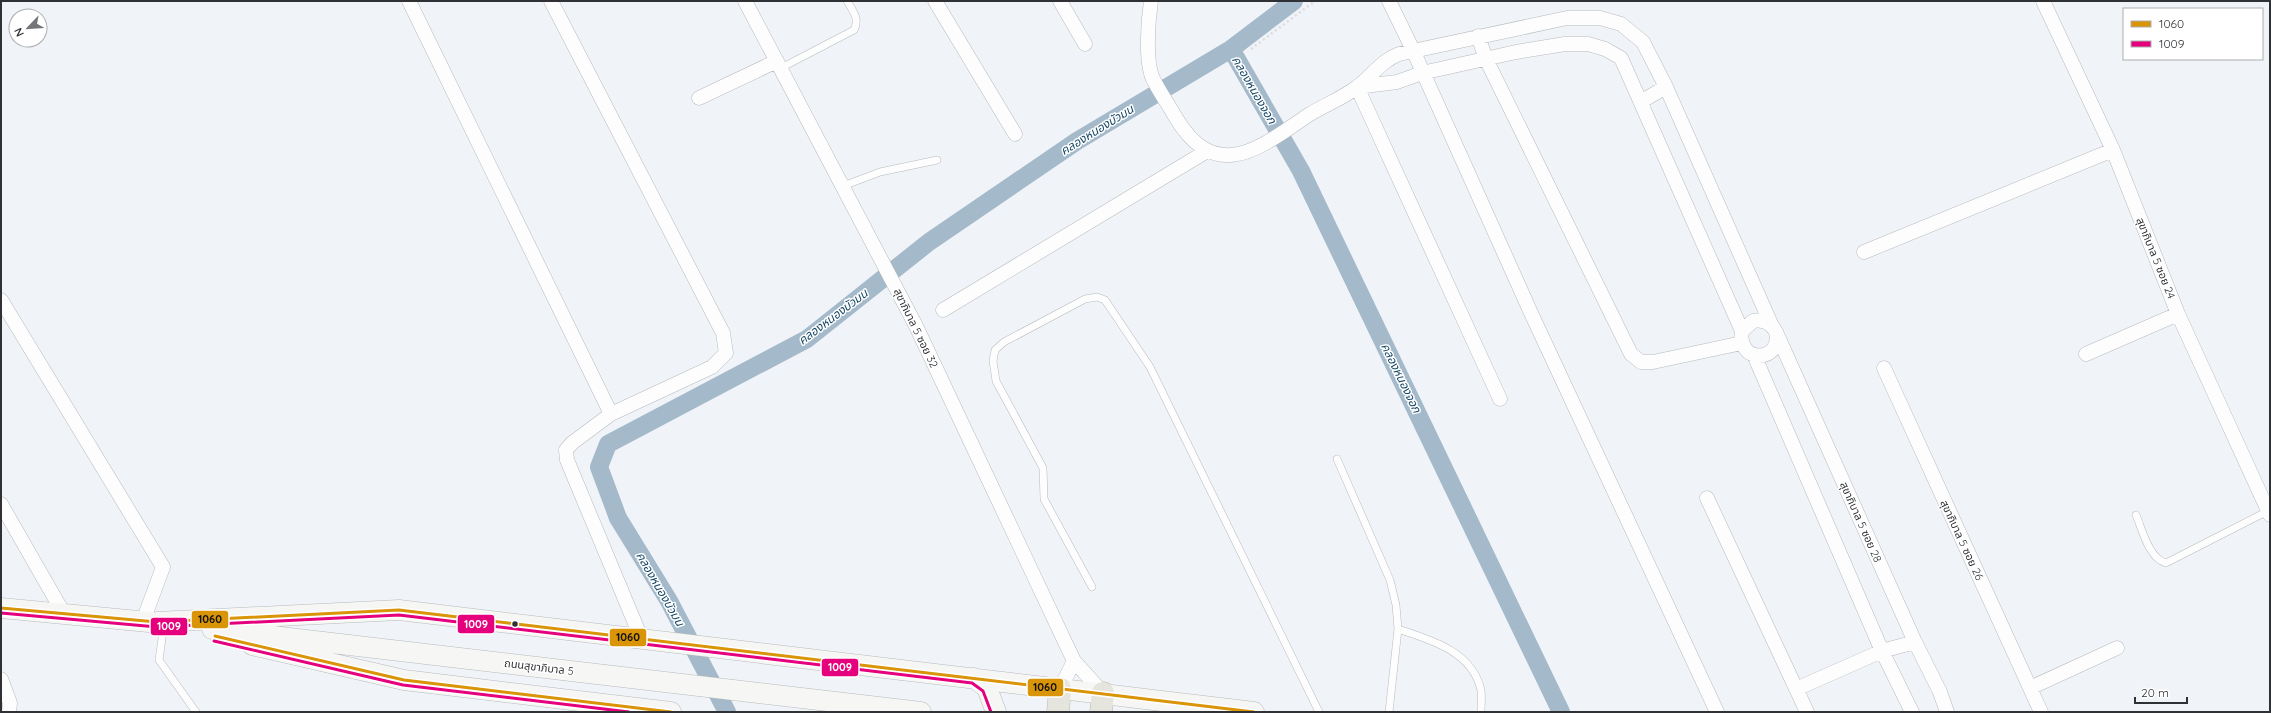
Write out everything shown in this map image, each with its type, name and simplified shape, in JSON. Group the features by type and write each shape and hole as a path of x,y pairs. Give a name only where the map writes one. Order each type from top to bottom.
{"highway":[{"path":"1058,712 1060,689"}],"main road":[{"name":"ถนนสุขาภิบาล 5","path":"1,608 155,622 921,712"},
{"name":"ถนนสุขาภิบาล 5","path":"155,622 399,610 1060,689 1102,703 1254,712"},
{"name":"ถนนสุขาภิบาล 5","path":"155,622 404,680 671,712"},
{"path":"974,678 987,688 996,712"}],"street":[{"path":"409,1 611,414"},
{"path":"551,1 723,333 726,353 712,367 611,414 568,446 565,455 642,640"},
{"name":"สุขาภิบาล 5 ซอย 32","path":"746,1 896,288 1074,660 1102,703"},
{"path":"935,1 1015,134"},
{"path":"1060,1 1085,44"},
{"path":"1151,1 1149,58 1153,78 1179,122 1192,140 1207,151 1217,154 1239,155 1254,151 1313,112 1357,87 1387,59 1397,82"},
{"path":"1389,1 1413,50 1538,327 1717,712"},
{"name":"สุขาภิบาล 5 ซอย 24","path":"2043,1 2113,150 2178,314 2269,513"},
{"name":"สุขาภิบาล 5 ซอย 28","path":"1387,59 1413,50 1567,18 1600,18 1621,24 1643,42 1666,87 1915,642 1940,692 1948,712"},
{"path":"1357,87 1397,82 1422,72 1486,59 1565,44 1588,44 1600,47 1621,58 1642,101 1742,337 1748,353 1754,355 1765,355 1770,352 1776,343 1774,329 1765,321 1757,320 1749,323 1742,337 1653,362 1641,362 1631,354 1486,59 1478,36"},
{"path":"699,98 779,65"},
{"path":"1357,87 1500,399"},
{"path":"1642,101 1666,87"},
{"path":"1864,252 2113,150"},
{"path":"943,310 1207,151"},
{"path":"1,300 163,567 155,622"},
{"path":"2086,354 2178,314"},
{"path":"1754,355 1882,650 1912,712"},
{"name":"สุขาภิบาล 5 ซอย 26","path":"1884,368 2041,712"},
{"path":"1707,498 1807,712"},
{"path":"1,504 64,614"},
{"path":"1796,689 1882,650 1915,642"},
{"path":"2030,688 2117,648"},
{"path":"1060,689 1074,660"},
{"path":"1,679 10,704 9,712"}],"lane":[{"path":"779,65 854,30 857,24 856,18 847,1"},
{"path":"843,186 880,172 937,160"},
{"path":"1092,588 1044,499 1043,468 996,381 993,361 995,350 1004,342 1085,299 1097,297 1105,300 1150,367 1319,712"},
{"path":"1337,458 1390,580 1396,605 1398,629 1389,712"},
{"path":"2136,514 2154,556 2161,562 2166,563 2269,513"},
{"path":"155,622 159,660 196,712"},
{"path":"1398,629 1434,640 1456,653 1474,672 1481,691 1481,712"}],"path":[{"path":"1251,49 1316,1"}],"waterway":[{"name":"คลองหนองบัวมน","path":"727,712 669,601 618,518 599,467 608,444 807,339 929,242 1077,141 1231,49 1294,1"},
{"name":"คลองหนองจอก","path":"1231,49 1301,171 1561,712"}],"transit line":[{"name":"1060","path":"1,608 157,622 399,610 1254,712"},
{"name":"1009","path":"1,613 157,627 399,615 972,683 983,691 991,712"},
{"name":"1060","path":"215,636 404,680 671,712"},
{"name":"1009","path":"214,641 403,685 629,712"}]}
